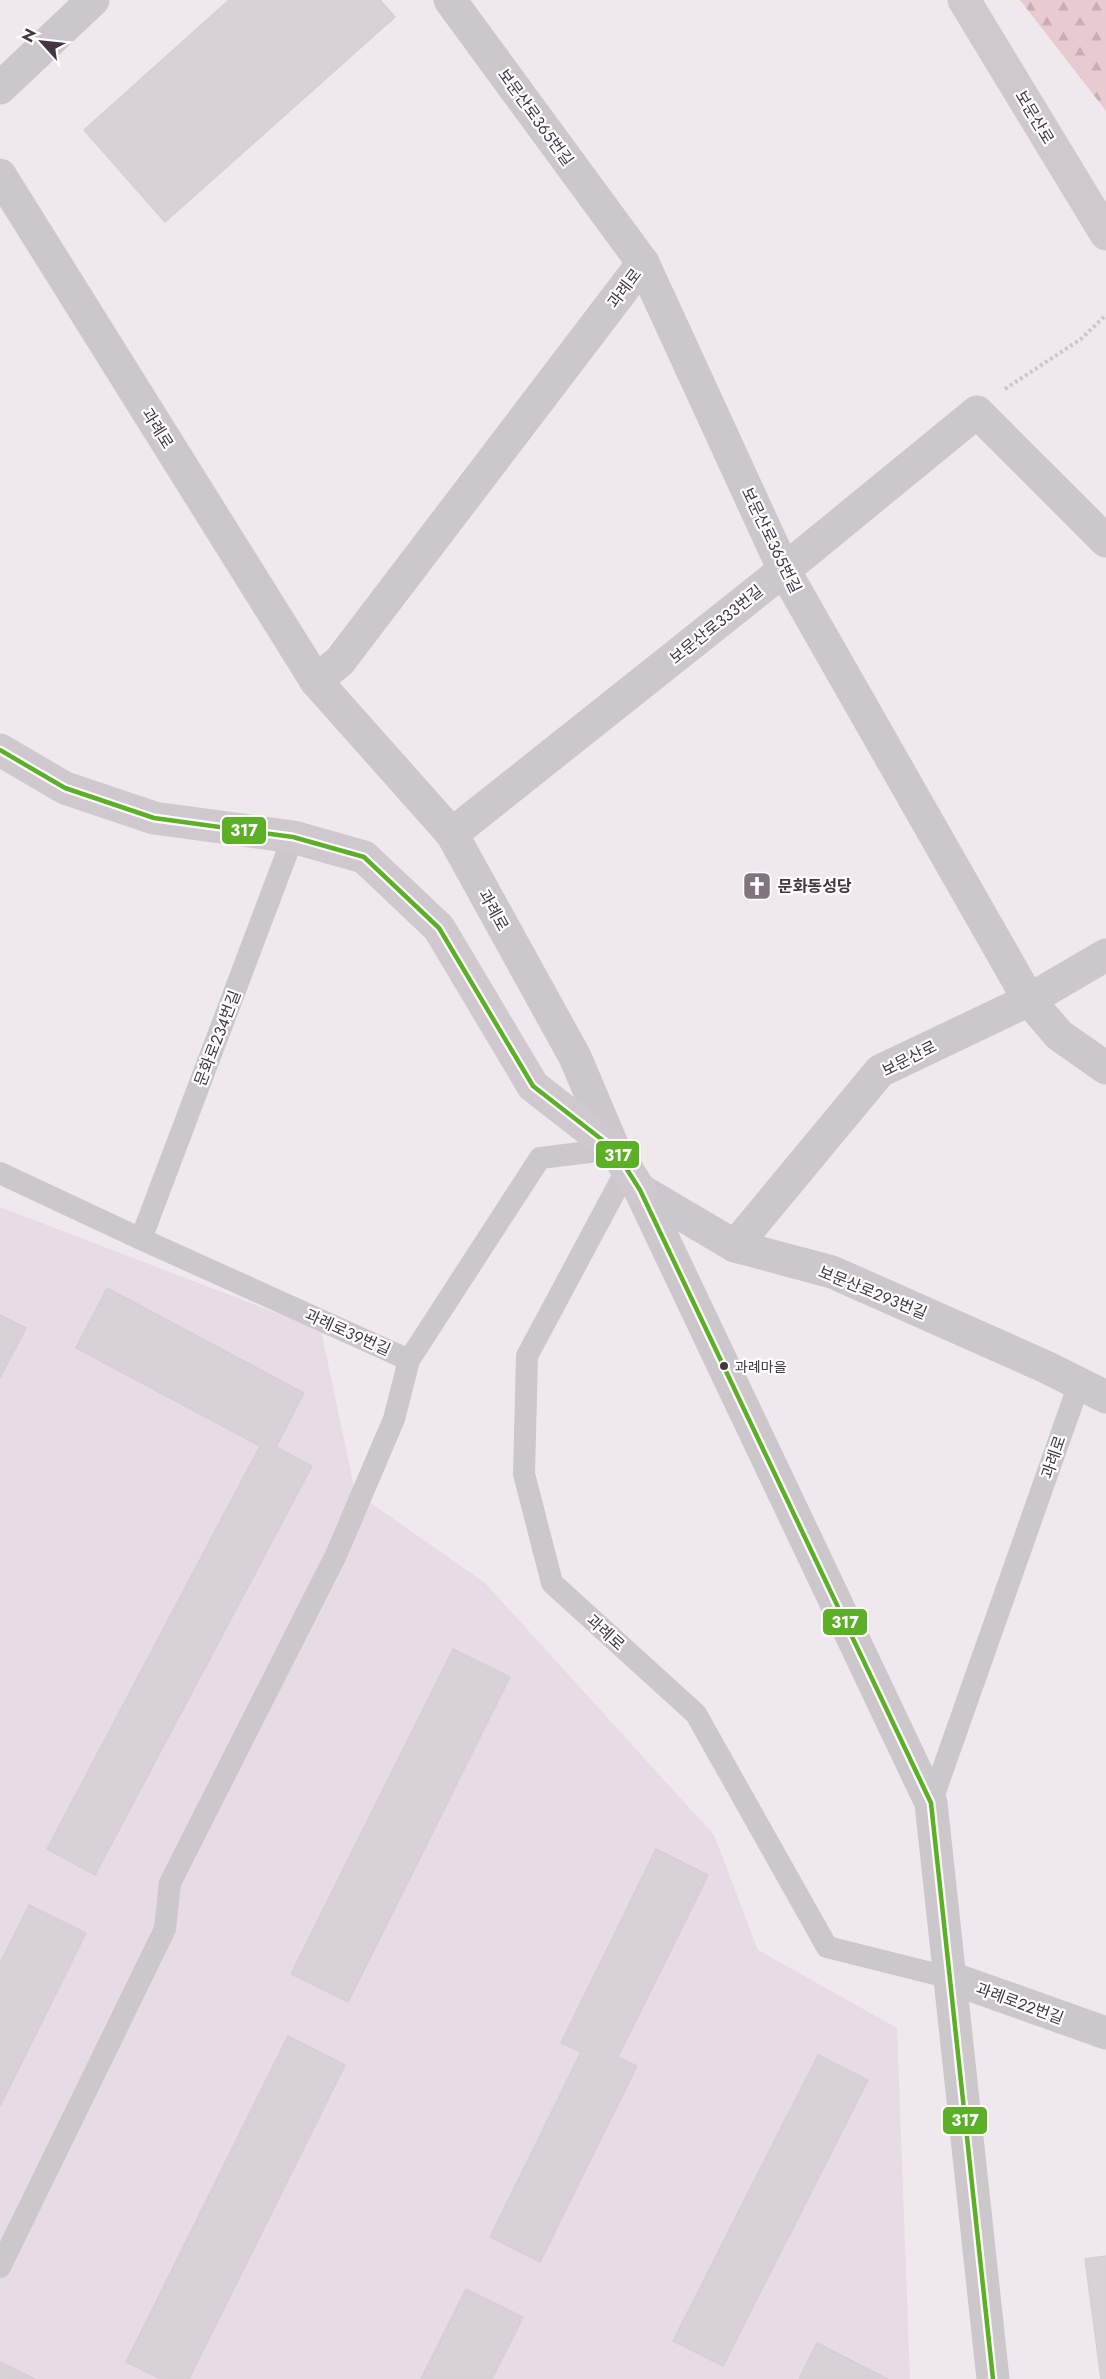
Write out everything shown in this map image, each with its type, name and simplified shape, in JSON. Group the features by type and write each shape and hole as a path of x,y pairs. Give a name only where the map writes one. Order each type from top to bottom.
{"main road":[{"name":"보문산로","path":"964,0 1106,234"},
{"path":"0,750 65,788 154,818 293,837 364,857 439,928 533,1086 627,1169"}],"street":[{"path":"0,88 93,0"},
{"name":"보문산로365번길","path":"450,0 643,263 784,570 1029,1000 1059,1035 1106,1068"},
{"name":"과례로","path":"0,175 316,681 452,834 575,1057 931,1803 993,2379"},
{"name":"과례로","path":"316,681 340,661 643,263"},
{"path":"989,402 1106,541"},
{"name":"보문산로333번길","path":"452,834 784,570 989,402"},
{"name":"보문산로","path":"735,1246 880,1071 1029,1000 1106,955"},
{"name":"보문산로293번길","path":"627,1169 735,1246 832,1272 1093,1390"},
{"name":"과례로22번길","path":"951,1978 1100,2023"}],"lane":[{"name":"문화로234번길","path":"141,1239 293,837"},
{"name":"과례로39번길","path":"0,1173 409,1360 540,1158 627,1169"},
{"name":"과례로","path":"627,1169 527,1356 524,1474 552,1583 696,1714 827,1947 951,1978"},
{"path":"0,2267 165,1929 170,1883 336,1555 394,1419 409,1360"},
{"name":"과례로","path":"931,1803 1093,1390"}],"path":[{"path":"989,402 1081,339 1106,315"}],"shaded area":[{"path":"0,1207 321,1330 355,1492 485,1583 714,1835 758,1950 897,2028 910,2379 0,2379"}],"green space":[{"path":"1020,0 1106,0 1106,111"}],"building":[{"path":"229,0 380,0 395,17 165,222 84,130"},
{"path":"107,1288 304,1393 276,1447 312,1466 95,1875 47,1849 260,1446 76,1348"},
{"path":"0,1315 26,1328 0,1378"},
{"path":"453,1649 510,1677 348,2002 291,1974"},
{"path":"656,1849 708,1875 618,2057 637,2066 540,2262 490,2237 581,2052 561,2043"},
{"path":"29,1905 86,1933 0,2106 0,1963"},
{"path":"288,2036 345,2065 189,2379 161,2379 126,2362"},
{"path":"818,2055 868,2080 723,2366 673,2341"},
{"path":"1106,2256 1106,2379 1101,2379 1085,2259"},
{"path":"466,2289 523,2317 492,2379 421,2379"},
{"path":"817,2343 888,2379 799,2379"},
{"path":"0,2362 35,2379 0,2379"}],"transit line":[{"name":"317","path":"0,750 65,788 154,818 293,837 364,857 439,928 533,1086 614,1149 640,1190 931,1803 993,2379"}],"place":[{"name":"문화동성당","path":"757,886"},
{"name":"과례마을","path":"724,1366"}]}
